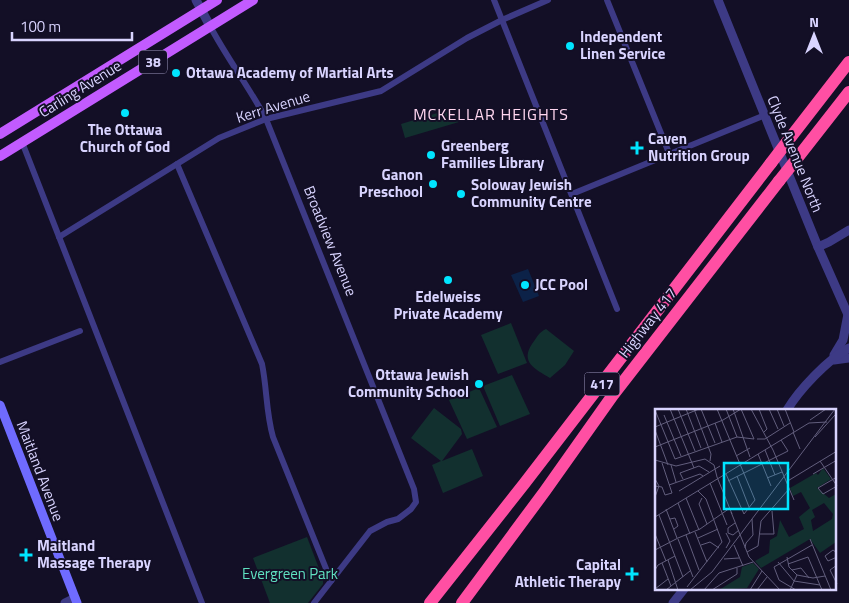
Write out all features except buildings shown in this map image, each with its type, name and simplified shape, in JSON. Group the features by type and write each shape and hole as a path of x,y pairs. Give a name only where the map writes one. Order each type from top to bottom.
{"highway":[{"name":"417","path":"430,603 849,62"},
{"name":"Highway 417","path":"462,603 613,395 849,92"}],"main road":[{"name":"Carling Avenue","path":"0,134 217,0"},
{"name":"Carling Avenue","path":"0,156 252,0"},
{"name":"Maitland Avenue","path":"0,405 76,600"}],"street":[{"name":"Broadview Avenue","path":"196,0 224,52 257,101 266,119 414,489 416,502 411,509 398,518 370,531 331,581"},
{"path":"494,0 617,309"},
{"name":"Kerr Avenue","path":"59,237 219,138 266,119 380,91 467,38 548,0"},
{"path":"607,0 669,153"},
{"name":"Clyde Avenue North","path":"718,0 818,247 848,315"},
{"path":"572,194 764,115"},
{"path":"22,142 202,603"},
{"path":"176,164 262,364 266,384 268,420 273,436 331,581 314,603"},
{"path":"818,247 849,230"},
{"path":"789,409 829,361 843,340 848,315"},
{"path":"0,362 80,331"},
{"path":"829,361 849,348"},
{"path":"829,361 849,358"},
{"path":"672,603 683,590"},
{"path":"65,603 76,600"}],"green space":[{"path":"454,108 459,122 405,138 401,124"},
{"path":"511,323 527,363 498,374 481,335"},
{"path":"546,329 574,351 565,365 550,378 535,368 528,360 532,344"},
{"path":"512,375 530,414 500,426 483,386"},
{"path":"479,388 497,427 467,439 449,400"},
{"path":"434,408 461,429 462,434 442,461 472,449 483,476 443,493 432,465 441,461 411,438"},
{"name":"Evergreen Park","path":"307,537 323,579 323,584 308,603 270,603 253,558"}],"water":[{"name":"JCC Pool","path":"528,269 539,296 523,302 511,275"}],"place":[{"name":"Independent Linen Service","path":"570,46"},
{"name":"Ottawa Academy of Martial Arts","path":"176,73"},
{"name":"The Ottawa Church of God","path":"125,113"},
{"name":"Caven Nutrition Group","path":"637,148"},
{"name":"Greenberg Families Library","path":"431,155"},
{"name":"Ganon Preschool","path":"433,184"},
{"name":"Soloway Jewish Community Centre","path":"461,194"},
{"name":"Edelweiss Private Academy","path":"448,280"},
{"name":"JCC Pool","path":"525,285"},
{"name":"Ottawa Jewish Community School","path":"479,384"},
{"name":"Maitland Massage Therapy","path":"26,555"},
{"name":"Capital Athletic Therapy","path":"632,574"}],"district":[{"name":"MCKELLAR HEIGHTS","path":"491,114"}]}
